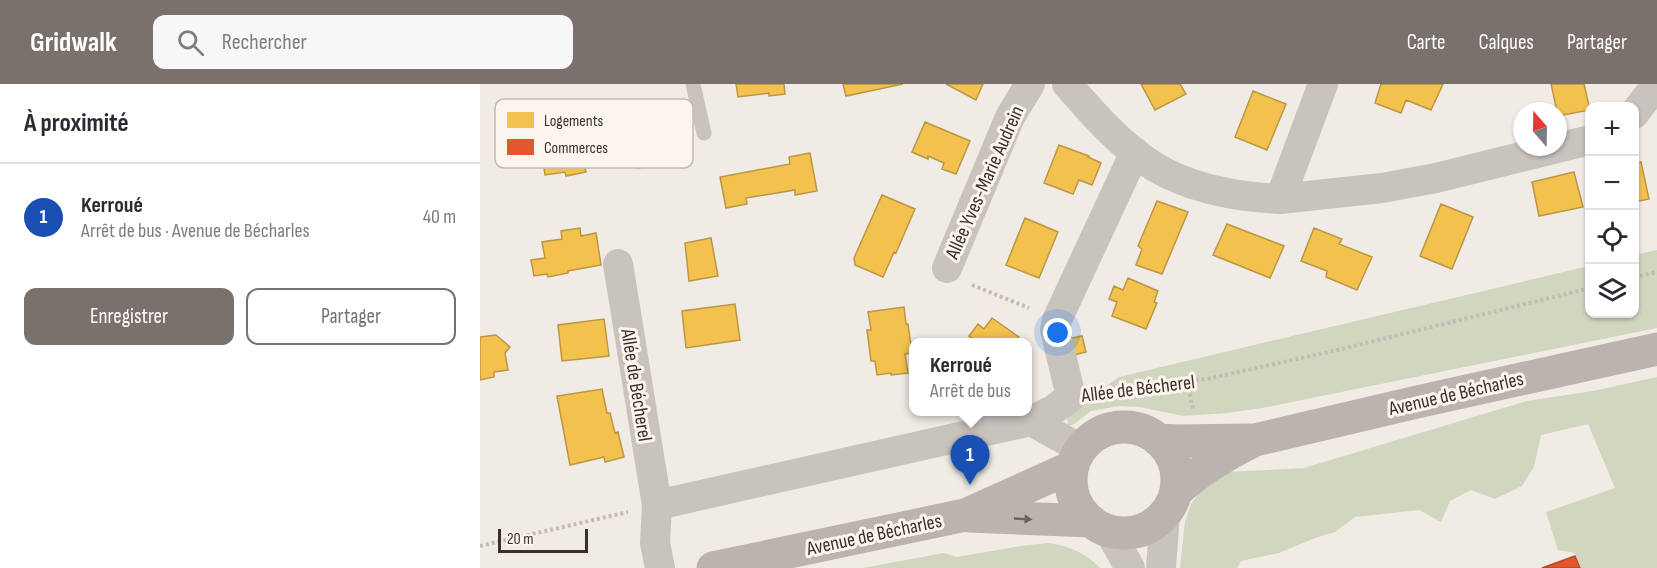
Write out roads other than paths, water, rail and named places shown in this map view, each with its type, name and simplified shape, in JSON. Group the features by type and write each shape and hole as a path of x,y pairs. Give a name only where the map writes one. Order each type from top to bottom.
{"main road":[{"name":"Avenue de Bécharles","path":"1171,502 1211,465 1255,440 1657,349"},
{"path":"1117,428 1132,428 1146,432 1158,440 1174,463 1177,477 1171,502 1154,524 1140,531 1124,533 1100,526 1081,510 1074,497 1071,483 1077,458 1091,439 1117,428"},
{"name":"Avenue de Bécharles","path":"1158,440 1255,440"},
{"name":"Avenue de Bécharles","path":"713,568 965,515 1077,458"},
{"name":"Avenue de Bécharles","path":"965,515 1100,526"}],"street":[{"name":"Allée Yves-Marie Audrein","path":"947,268 1010,117 1030,84"},
{"path":"1067,84 1135,152 1155,166 1205,188 1238,195 1280,199 1382,188 1436,178 1585,141"},
{"path":"1280,199 1323,84"},
{"path":"1639,109 1657,84"},
{"name":"Allée de Bécherel","path":"657,505 1031,421 1053,410 1071,396 1055,330 1057,320 1135,152"},
{"name":"Allée de Bécherel","path":"618,264 657,505 655,543 660,568"},
{"path":"1031,421 1077,458"},
{"path":"1161,568 1171,502"},
{"path":"1100,526 1130,568"}],"lane":[{"path":"693,84 704,133"}],"place":[{"name":"Kerroué","path":"970,485"}]}
